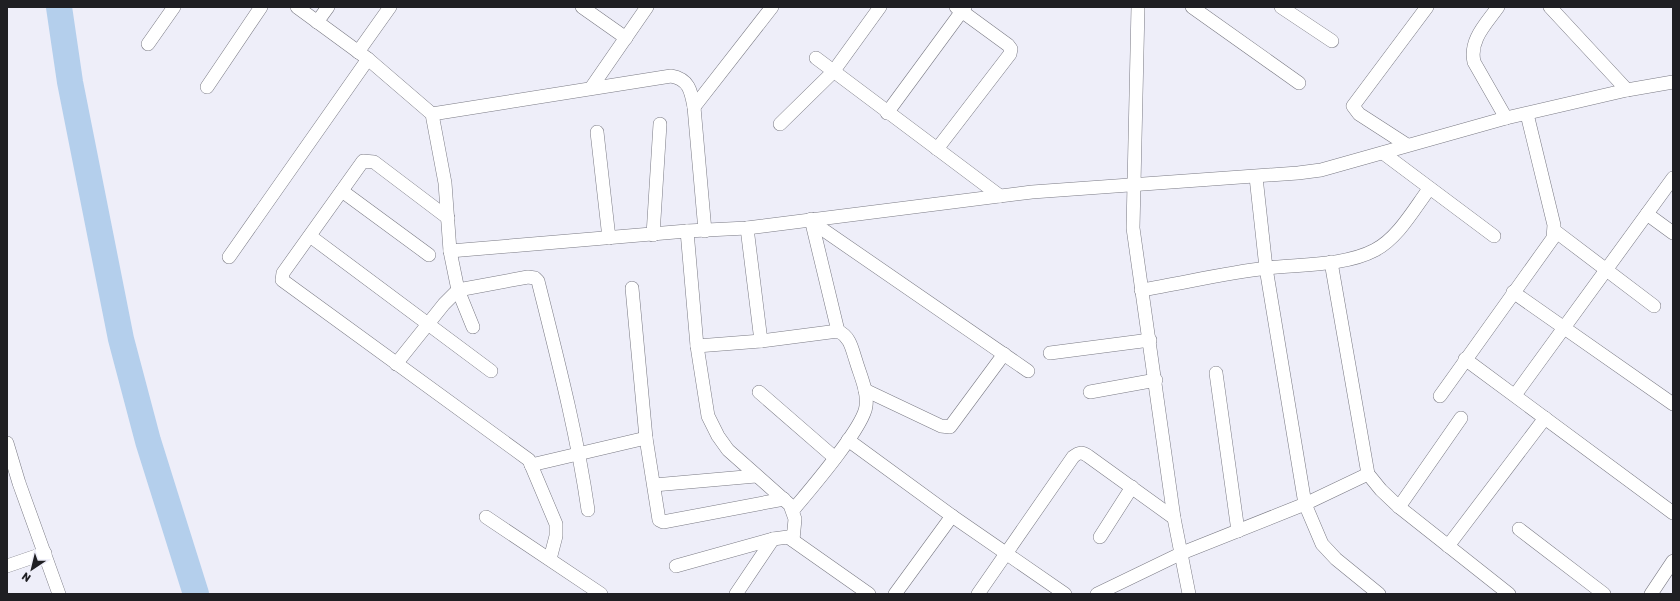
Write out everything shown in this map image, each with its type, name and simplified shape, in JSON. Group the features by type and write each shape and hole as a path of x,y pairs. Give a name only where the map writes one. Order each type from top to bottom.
{"street":[{"path":"148,44 174,7"},
{"path":"207,88 261,7"},
{"path":"298,7 363,55 432,114 445,183 450,251 458,290 472,327"},
{"path":"317,22 328,7"},
{"path":"229,257 363,55 390,7"},
{"path":"582,7 626,38"},
{"path":"591,88 647,7"},
{"path":"694,107 772,7"},
{"path":"780,124 834,72 880,7"},
{"path":"1138,7 1133,228 1141,290 1156,380 1174,518 1189,594"},
{"path":"1192,7 1299,83"},
{"path":"1281,7 1332,41"},
{"path":"1407,146 1359,114 1353,106 1427,7"},
{"path":"1498,7 1473,45 1472,54 1474,62 1506,118"},
{"path":"1550,7 1627,90"},
{"path":"888,113 961,8 1011,49 1010,54 937,149"},
{"path":"816,58 1000,196"},
{"path":"432,114 671,76 680,77 690,88 694,107 705,231"},
{"path":"450,251 687,231 747,228 1000,196 1256,177 1321,170 1506,118 1627,90 1673,82"},
{"path":"1440,396 1553,238 1555,231 1527,114"},
{"path":"653,234 660,124"},
{"path":"598,132 609,238"},
{"path":"1383,153 1429,189 1494,236"},
{"path":"448,218 370,160 363,161 359,164 342,191 283,273 282,280 396,364 524,455 531,465 556,524 556,536 550,559"},
{"path":"1256,177 1266,268 1305,504 1317,536 1325,548 1336,559 1379,594"},
{"path":"1515,395 1673,178"},
{"path":"1141,290 1266,268 1332,262 1366,255 1385,244 1429,189"},
{"path":"342,191 429,255"},
{"path":"1647,214 1673,233"},
{"path":"812,220 838,332"},
{"path":"812,220 1028,371"},
{"path":"747,228 761,341"},
{"path":"687,231 697,346 705,404 713,427 728,450 784,499 793,510 795,519 793,540"},
{"path":"1555,231 1654,306"},
{"path":"310,236 491,372"},
{"path":"1332,262 1368,474 1381,490 1399,507 1509,594"},
{"path":"396,364 444,304 458,290 528,277 535,278 538,281 580,454 588,510"},
{"path":"632,288 646,438 658,518 663,522 784,499"},
{"path":"1513,292 1673,404"},
{"path":"697,346 761,341 838,332 844,334 849,339 865,390 866,406 862,417 848,440 793,510"},
{"path":"1050,353 1150,340"},
{"path":"865,390 941,426 950,427 1004,354"},
{"path":"1465,359 1673,513"},
{"path":"1216,373 1238,531"},
{"path":"1090,392 1156,380"},
{"path":"759,392 835,458"},
{"path":"1399,507 1462,418"},
{"path":"1448,546 1545,418"},
{"path":"531,465 646,438"},
{"path":"848,440 952,516 1065,594"},
{"path":"7,443 19,483 59,594"},
{"path":"978,594 1073,457 1078,453 1088,456 1174,518"},
{"path":"1097,594 1182,553 1305,504 1368,474"},
{"path":"654,485 756,476"},
{"path":"1100,537 1132,487"},
{"path":"895,594 952,516"},
{"path":"486,517 601,594"},
{"path":"1518,529 1604,594"},
{"path":"676,566 784,537 793,540 869,594"},
{"path":"736,594 773,539"},
{"path":"7,566 45,553"},
{"path":"1651,594 1673,561"}],"waterway":[{"path":"59,7 70,82 121,339 148,441 196,594"}]}
